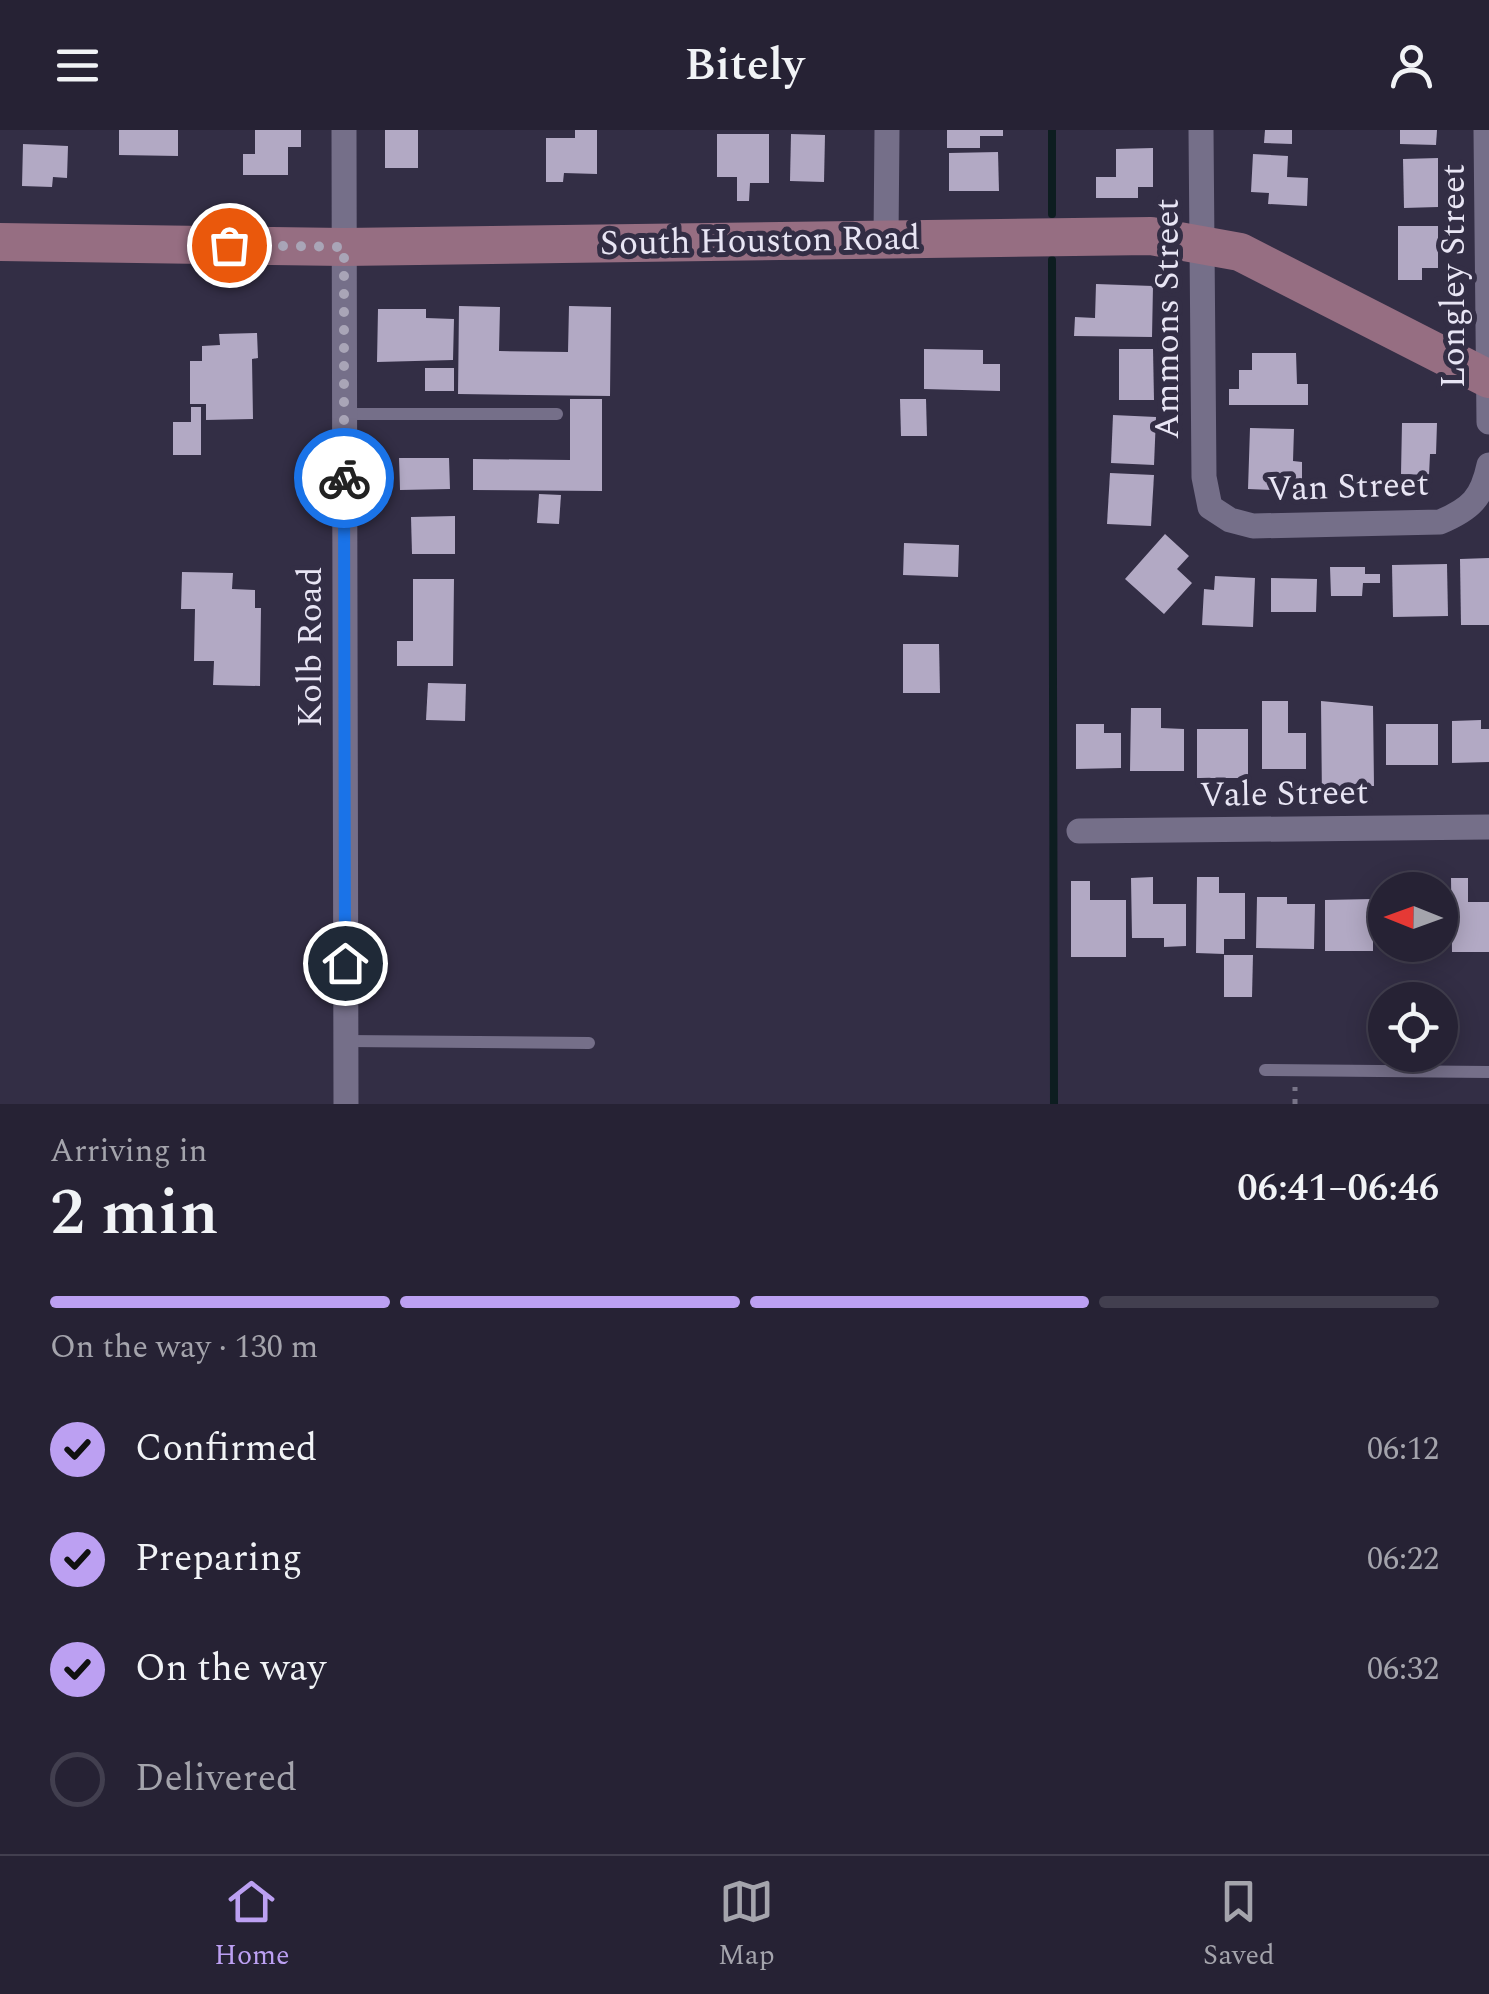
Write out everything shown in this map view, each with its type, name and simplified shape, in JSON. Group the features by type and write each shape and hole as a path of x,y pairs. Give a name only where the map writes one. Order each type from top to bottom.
{"street":[{"name":"Kolb Road","path":"344,130 346,1104"},
{"path":"886,239 887,130"},
{"name":"Ammons Street","path":"1202,130 1204,477 1210,507"},
{"name":"Longley Street","path":"1486,130 1489,422"},
{"name":"South Houston Road","path":"0,242 344,247 1152,236 1240,252 1489,378"},
{"name":"Van Street","path":"1210,507 1230,520 1253,526 1440,522 1465,512 1483,494 1489,465"},
{"name":"Vale Street","path":"1079,831 1489,827"}],"lane":[{"path":"344,414 556,414"},
{"path":"346,1041 589,1043"},
{"path":"1265,1070 1489,1072"}],"building":[{"path":"119,130 178,130 178,156 119,155"},
{"path":"255,130 301,130 301,147 288,147 288,175 243,175 243,154 255,154"},
{"path":"385,130 418,130 418,168 385,168"},
{"path":"575,130 597,130 597,174 564,173 563,182 546,182 546,138 575,138"},
{"path":"947,130 1003,130 1003,136 980,136 980,148 947,148"},
{"path":"1265,130 1292,130 1292,144 1264,143"},
{"path":"1400,130 1437,130 1436,145 1400,144"},
{"path":"717,134 769,134 769,183 750,183 749,201 737,201 737,177 717,177"},
{"path":"791,134 825,135 824,182 790,181"},
{"path":"23,144 68,146 67,178 53,177 52,187 22,186"},
{"path":"1153,148 1153,187 1138,187 1138,198 1096,198 1096,177 1116,177 1116,149"},
{"path":"998,152 999,191 949,191 949,153"},
{"path":"1253,154 1288,156 1287,177 1308,178 1307,206 1268,204 1269,193 1251,192"},
{"path":"1438,158 1438,207 1404,208 1403,159"},
{"path":"1398,226 1438,226 1438,268 1422,268 1422,280 1398,280"},
{"path":"1096,284 1153,286 1152,337 1074,336 1075,317 1095,318"},
{"path":"459,306 500,307 499,351 568,352 569,306 611,307 610,396 458,394"},
{"path":"378,309 426,309 426,318 454,319 453,360 377,362"},
{"path":"257,333 258,358 252,359 253,419 206,420 206,404 190,404 190,361 202,361 202,346 220,345 219,334"},
{"path":"924,349 983,350 983,364 1000,364 1000,391 924,389"},
{"path":"1119,349 1153,349 1154,400 1119,400"},
{"path":"1252,353 1296,353 1297,384 1308,384 1308,405 1229,405 1229,389 1239,389 1239,370 1252,370"},
{"path":"425,368 454,368 454,391 425,391"},
{"path":"570,399 602,399 602,491 473,490 473,459 570,460"},
{"path":"900,399 926,399 927,436 901,436"},
{"path":"191,407 201,407 201,455 173,455 173,422 191,422"},
{"path":"1113,415 1156,417 1154,465 1111,463"},
{"path":"1402,423 1437,423 1436,454 1430,454 1429,475 1401,474"},
{"path":"1250,428 1294,429 1293,461 1302,462 1302,479 1273,478 1272,490 1248,489"},
{"path":"399,458 449,458 450,489 400,490"},
{"path":"1110,473 1154,475 1151,526 1107,524"},
{"path":"539,494 561,495 559,524 537,523"},
{"path":"455,516 455,554 412,554 411,517"},
{"path":"1165,534 1189,556 1177,569 1192,583 1164,614 1125,579"},
{"path":"904,543 959,545 958,577 903,575"},
{"path":"1489,558 1489,625 1461,625 1460,559"},
{"path":"1447,564 1448,616 1393,617 1392,565"},
{"path":"1330,567 1365,567 1365,574 1380,574 1380,583 1363,583 1362,596 1331,596"},
{"path":"182,572 233,573 232,589 255,590 255,608 261,608 260,686 213,685 214,661 194,661 195,609 181,609"},
{"path":"1215,576 1255,578 1253,627 1202,625 1204,589 1214,590"},
{"path":"1271,578 1317,579 1316,612 1271,612"},
{"path":"413,579 454,579 453,666 397,666 397,641 413,641"},
{"path":"903,644 939,644 940,693 903,693"},
{"path":"428,683 466,684 465,721 426,720"},
{"path":"1262,701 1288,701 1288,733 1306,733 1306,769 1262,769"},
{"path":"1321,701 1373,706 1374,786 1349,786 1349,801 1322,802"},
{"path":"1131,708 1161,708 1161,728 1184,729 1184,771 1130,771"},
{"path":"1481,720 1481,729 1489,729 1489,762 1452,763 1452,721"},
{"path":"1076,724 1104,724 1104,733 1121,733 1121,768 1076,769"},
{"path":"1386,724 1438,724 1438,765 1386,765"},
{"path":"1197,729 1248,729 1248,778 1197,778"},
{"path":"1153,877 1153,904 1186,904 1186,946 1164,947 1164,938 1132,938 1131,878"},
{"path":"1197,877 1219,877 1219,893 1245,893 1245,939 1224,939 1224,954 1196,953"},
{"path":"1458,878 1468,878 1468,902 1489,902 1489,952 1458,952"},
{"path":"1071,881 1090,881 1090,900 1126,900 1126,957 1071,957"},
{"path":"1257,897 1287,897 1287,904 1315,904 1314,949 1256,948"},
{"path":"1368,899 1368,951 1325,951 1325,900"},
{"path":"1224,955 1253,955 1252,997 1224,997"}],"waterway":[{"path":"1052,130 1052,214"},
{"path":"1052,260 1054,1104"}],"way so far":[{"path":"229,245 344,247 344,478"}],"route":[{"path":"344,478 345,963"}]}
